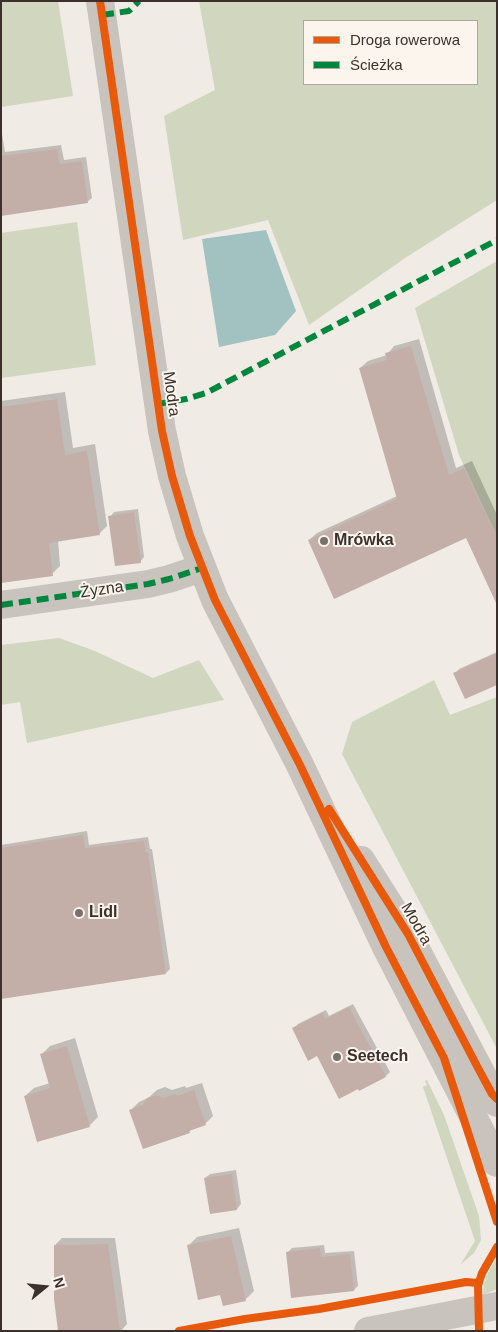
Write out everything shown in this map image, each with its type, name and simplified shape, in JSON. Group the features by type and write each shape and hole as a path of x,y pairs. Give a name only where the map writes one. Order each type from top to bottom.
{"street":[{"name":"Modra","path":"100,1 165,447 180,505 216,602 300,765 386,947 497,1163"},
{"name":"Żyzna","path":"1,605 148,584 202,568"},
{"name":"Modra","path":"300,765 408,934 497,1103"},
{"path":"368,1331 497,1306"}],"green space":[{"path":"1,1 58,1 73,96 1,107"},
{"path":"199,1 497,1 497,200 408,256 309,325 268,220 183,240 164,116 215,90"},
{"path":"77,222 96,365 1,378 1,233"},
{"path":"497,261 497,536 459,455 415,308"},
{"path":"59,638 95,651 153,678 199,660 224,700 27,743 20,702 1,705 1,645"},
{"path":"434,680 450,715 497,697 497,1049 342,754 352,722"},
{"path":"427,1080 444,1115 479,1216 481,1240 474,1253 460,1265 475,1241 423,1087 427,1085 425,1081"},
{"path":"497,1258 497,1289 483,1295 488,1273"}],"water":[{"path":"266,230 296,311 275,335 219,347 202,239"}],"building":[{"path":"57,149 60,164 82,161 88,203 1,216 1,156"},
{"path":"411,346 449,475 464,468 497,537 497,605 466,538 334,599 308,540 397,499 359,368 387,360 385,353"},
{"path":"57,399 65,455 87,451 100,535 49,543 53,576 1,583 1,407"},
{"path":"134,512 141,563 115,566 108,516"},
{"path":"497,653 497,685 465,699 453,673"},
{"name":"Lidl","path":"83,835 85,848 144,841 146,853 148,853 166,974 1,999 1,848"},
{"path":"349,1007 386,1077 339,1099 317,1056 308,1061 292,1028 322,1013 325,1019"},
{"path":"67,1046 90,1127 37,1142 24,1096 50,1088 40,1054"},
{"path":"194,1090 206,1125 189,1131 190,1133 143,1149 129,1110 143,1105 147,1098 156,1095 163,1098 176,1094 177,1096"},
{"path":"232,1174 237,1210 210,1214 204,1178"},
{"path":"231,1236 246,1301 223,1306 220,1295 198,1300 187,1245"},
{"path":"108,1244 120,1331 58,1331 54,1299 54,1245"},
{"path":"320,1248 321,1257 350,1254 354,1291 291,1298 286,1252"}],"marked path":[{"path":"102,15 129,11 139,1"},
{"path":"158,404 206,393 497,240"},
{"path":"1,605 148,584 202,568"}],"cycle path":[{"path":"100,1 162,431 172,476 190,536 215,600 300,765 386,947 444,1058 497,1222"},
{"path":"329,809 408,934 492,1094 497,1099"},
{"path":"479,1331 478,1285 482,1273 497,1247"},
{"path":"179,1331 245,1319 319,1309 466,1282 479,1283"}],"place":[{"name":"Mrówka","path":"324,541"},
{"name":"Lidl","path":"79,913"},
{"name":"Seetech","path":"337,1057"}]}
